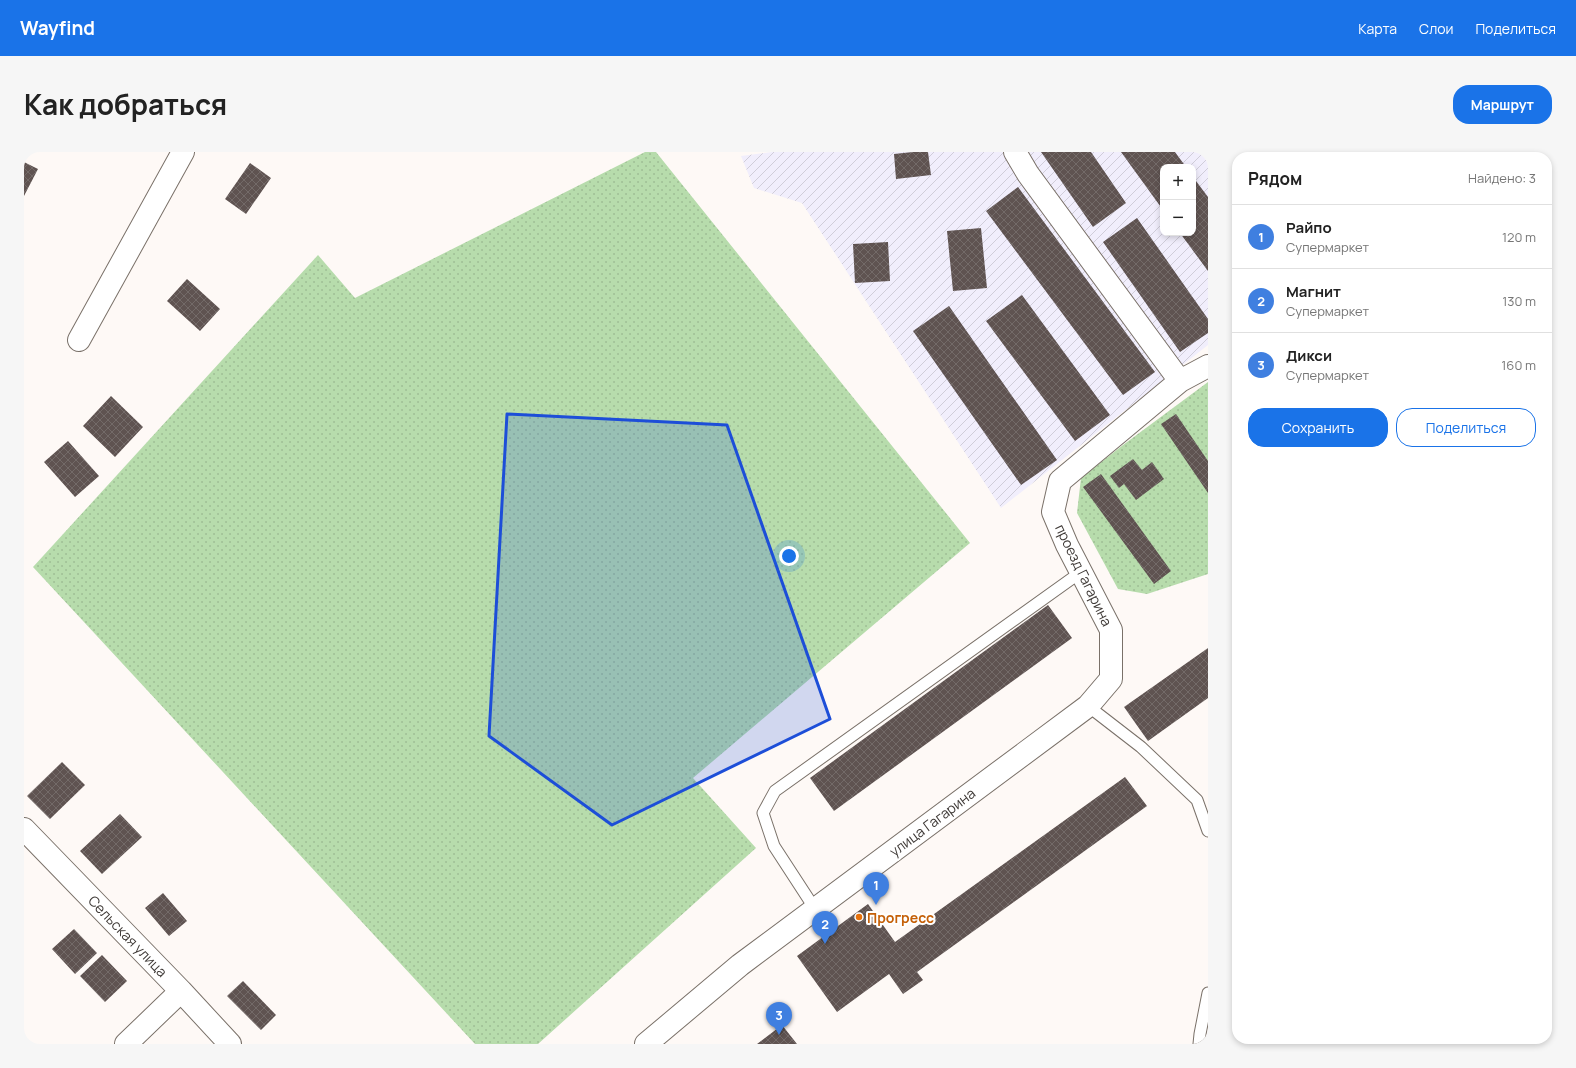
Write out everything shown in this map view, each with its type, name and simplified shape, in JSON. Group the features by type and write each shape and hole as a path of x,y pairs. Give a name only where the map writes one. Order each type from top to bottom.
{"street":[{"path":"79,340 183,152"},
{"path":"1015,152 1028,174 1180,381"},
{"name":"проезд Гагарина","path":"1088,706 1111,679 1111,630 1067,545 1053,512 1060,482 1180,381 1208,366"},
{"name":"улица Гагарина","path":"646,1044 740,965 1088,706"},
{"name":"Сельская улица","path":"24,829 182,991 230,1044"},
{"path":"126,1044 182,991"}],"lane":[{"path":"815,909 774,846 763,813 775,791 1082,572"},
{"path":"1088,706 1141,747 1197,800 1208,831"},
{"path":"1200,1044 1200,1034 1208,994"}],"highlighted area":[{"path":"507,414 727,425 830,719 612,825 489,736"}],"shaded area":[{"path":"772,152 1208,152 1208,345 1001,508 802,203 754,188 741,156"}],"green space":[{"path":"645,152 656,152 970,543 693,778 756,848 538,1044 475,1044 33,567 318,255 355,298"},
{"path":"1208,382 1208,574 1147,594 1118,589 1077,513 1081,478"}],"building":[{"path":"928,152 931,175 896,179 894,154"},
{"path":"1041,152 1091,152 1126,203 1093,227"},
{"path":"1121,152 1175,152 1184,164 1160,164 1160,206"},
{"path":"24,162 38,169 24,196"},
{"path":"250,163 271,178 246,214 225,199"},
{"path":"1196,181 1208,197 1208,271 1182,236 1196,236"},
{"path":"1018,187 1155,372 1123,395 986,211"},
{"path":"1137,218 1208,319 1208,333 1180,352 1103,242"},
{"path":"981,228 987,288 953,291 947,231"},
{"path":"888,242 890,281 855,283 853,244"},
{"path":"187,279 220,309 200,331 167,301"},
{"path":"1022,295 1110,415 1075,441 986,321"},
{"path":"949,306 1057,460 1021,485 913,331"},
{"path":"111,396 143,427 115,457 83,426"},
{"path":"1176,414 1208,461 1208,493 1161,424"},
{"path":"68,441 99,476 75,497 44,462"},
{"path":"1133,459 1142,470 1152,462 1164,479 1136,500 1124,484 1119,488 1110,476"},
{"path":"1101,474 1171,571 1154,584 1083,487"},
{"path":"1048,605 1072,638 834,811 810,778"},
{"path":"1208,648 1208,698 1148,741 1124,707"},
{"path":"62,762 85,785 50,819 27,796"},
{"path":"1125,777 1147,806 917,972 923,980 903,994 889,974 837,1012 797,956 868,904 895,942"},
{"path":"120,814 142,837 102,874 80,851"},
{"path":"163,893 187,921 169,936 145,908"},
{"path":"74,929 97,953 75,974 52,949"},
{"path":"102,955 127,981 105,1002 80,976"},
{"path":"243,981 276,1015 261,1030 227,996"},
{"path":"782,1025 797,1044 757,1044"}],"place":[{"name":"Райпо","path":"876,905"},
{"name":"Прогресс","path":"859,917"},
{"name":"Магнит","path":"825,944"},
{"name":"Дикси","path":"779,1035"}]}
